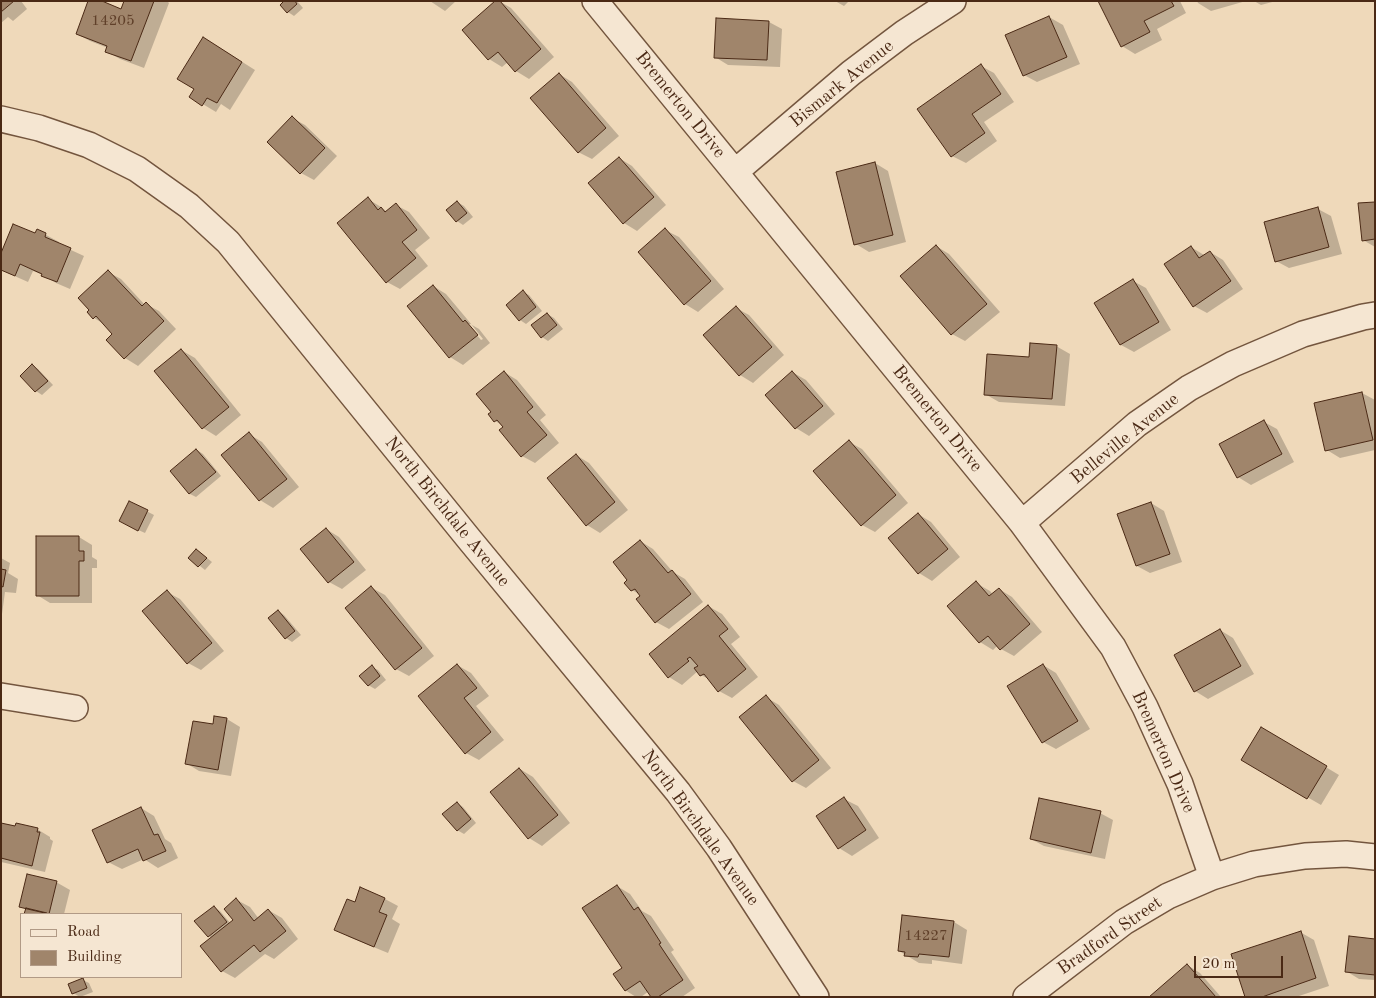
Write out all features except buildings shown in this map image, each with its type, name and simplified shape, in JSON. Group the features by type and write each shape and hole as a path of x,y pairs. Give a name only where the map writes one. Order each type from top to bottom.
{"street":[{"name":"Bremerton Drive","path":"596,1 1022,523 1113,647 1145,707 1180,784 1212,877"},
{"name":"Bismark Avenue","path":"735,172 851,73 904,33 953,1"},
{"name":"North Birchdale Avenue","path":"1,120 39,128 89,145 137,169 189,206 228,242 469,539 678,792 719,848 816,997"},
{"name":"Belleville Avenue","path":"1022,523 1137,424 1189,388 1233,364 1302,334 1375,315"},
{"path":"1,696 75,708"},
{"name":"Bradford Street","path":"1026,997 1124,922 1168,896 1212,877 1254,864 1305,856 1346,854 1375,857"}]}
